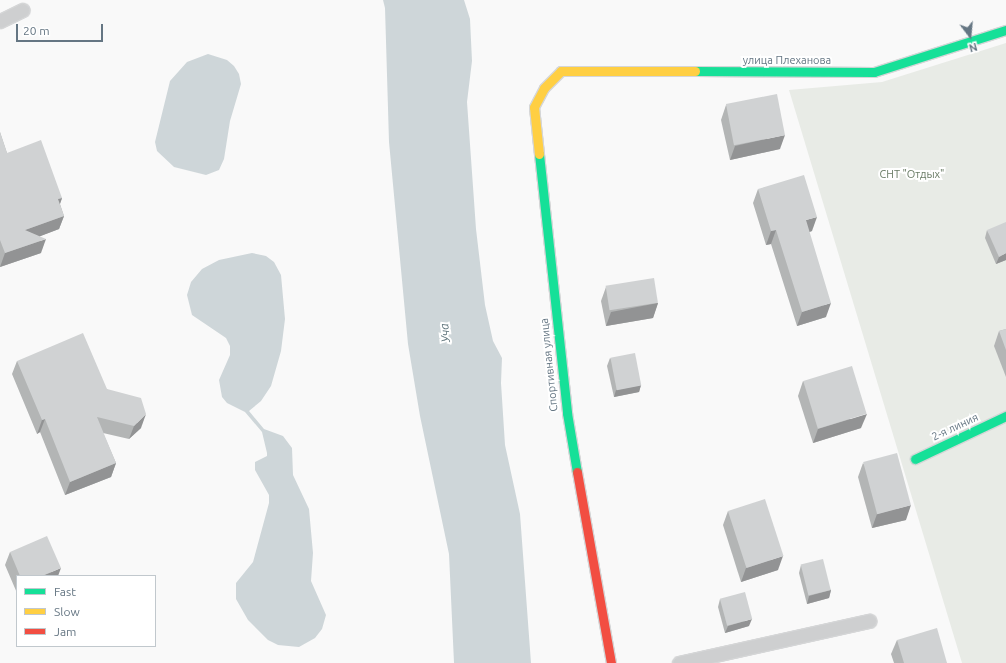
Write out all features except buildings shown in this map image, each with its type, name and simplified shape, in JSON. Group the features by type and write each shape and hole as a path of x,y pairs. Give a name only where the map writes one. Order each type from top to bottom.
{"street":[{"name":"улица Плеханова","path":"562,71 874,72 1006,30"},
{"name":"Спортивная улица","path":"562,71 544,88 534,107 567,413 611,663"},
{"name":"2-я линия","path":"915,459 1006,416"}],"lane":[{"path":"0,22 22,10"},
{"path":"679,663 869,621"}],"green space":[{"name":"СНТ \"Отдых\"","path":"1006,43 1006,663 962,663 789,90 882,82"}],"water":[{"name":"Уча","path":"383,0 464,0 470,19 472,61 467,102 476,229 485,305 493,341 502,358 501,383 505,445 520,514 531,663 454,663 449,554 420,416 408,344 389,142 385,8"},
{"path":"208,54 227,60 234,66 239,74 241,84 230,121 224,159 219,170 206,175 174,167 157,151 155,142 170,81 187,62"},
{"path":"252,253 266,256 274,262 281,275 285,319 281,351 271,386 261,401 249,411 264,429 283,436 292,448 293,475 309,509 313,553 311,581 326,615 322,629 315,638 299,647 278,645 268,640 248,620 236,599 236,583 253,562 269,503 269,495 255,470 255,462 267,456 267,453 262,432 245,412 227,403 222,397 219,380 230,355 230,346 226,338 192,315 187,295 191,282 202,269 219,260"}],"traffic: fast":[{"path":"695,71 874,72 1006,30"},
{"path":"539,154 567,413 577,472"},
{"path":"915,459 1006,416"}],"traffic: slow":[{"path":"539,154 534,107 544,88 561,71 695,71"}],"traffic: jam":[{"path":"577,472 611,663"}]}
